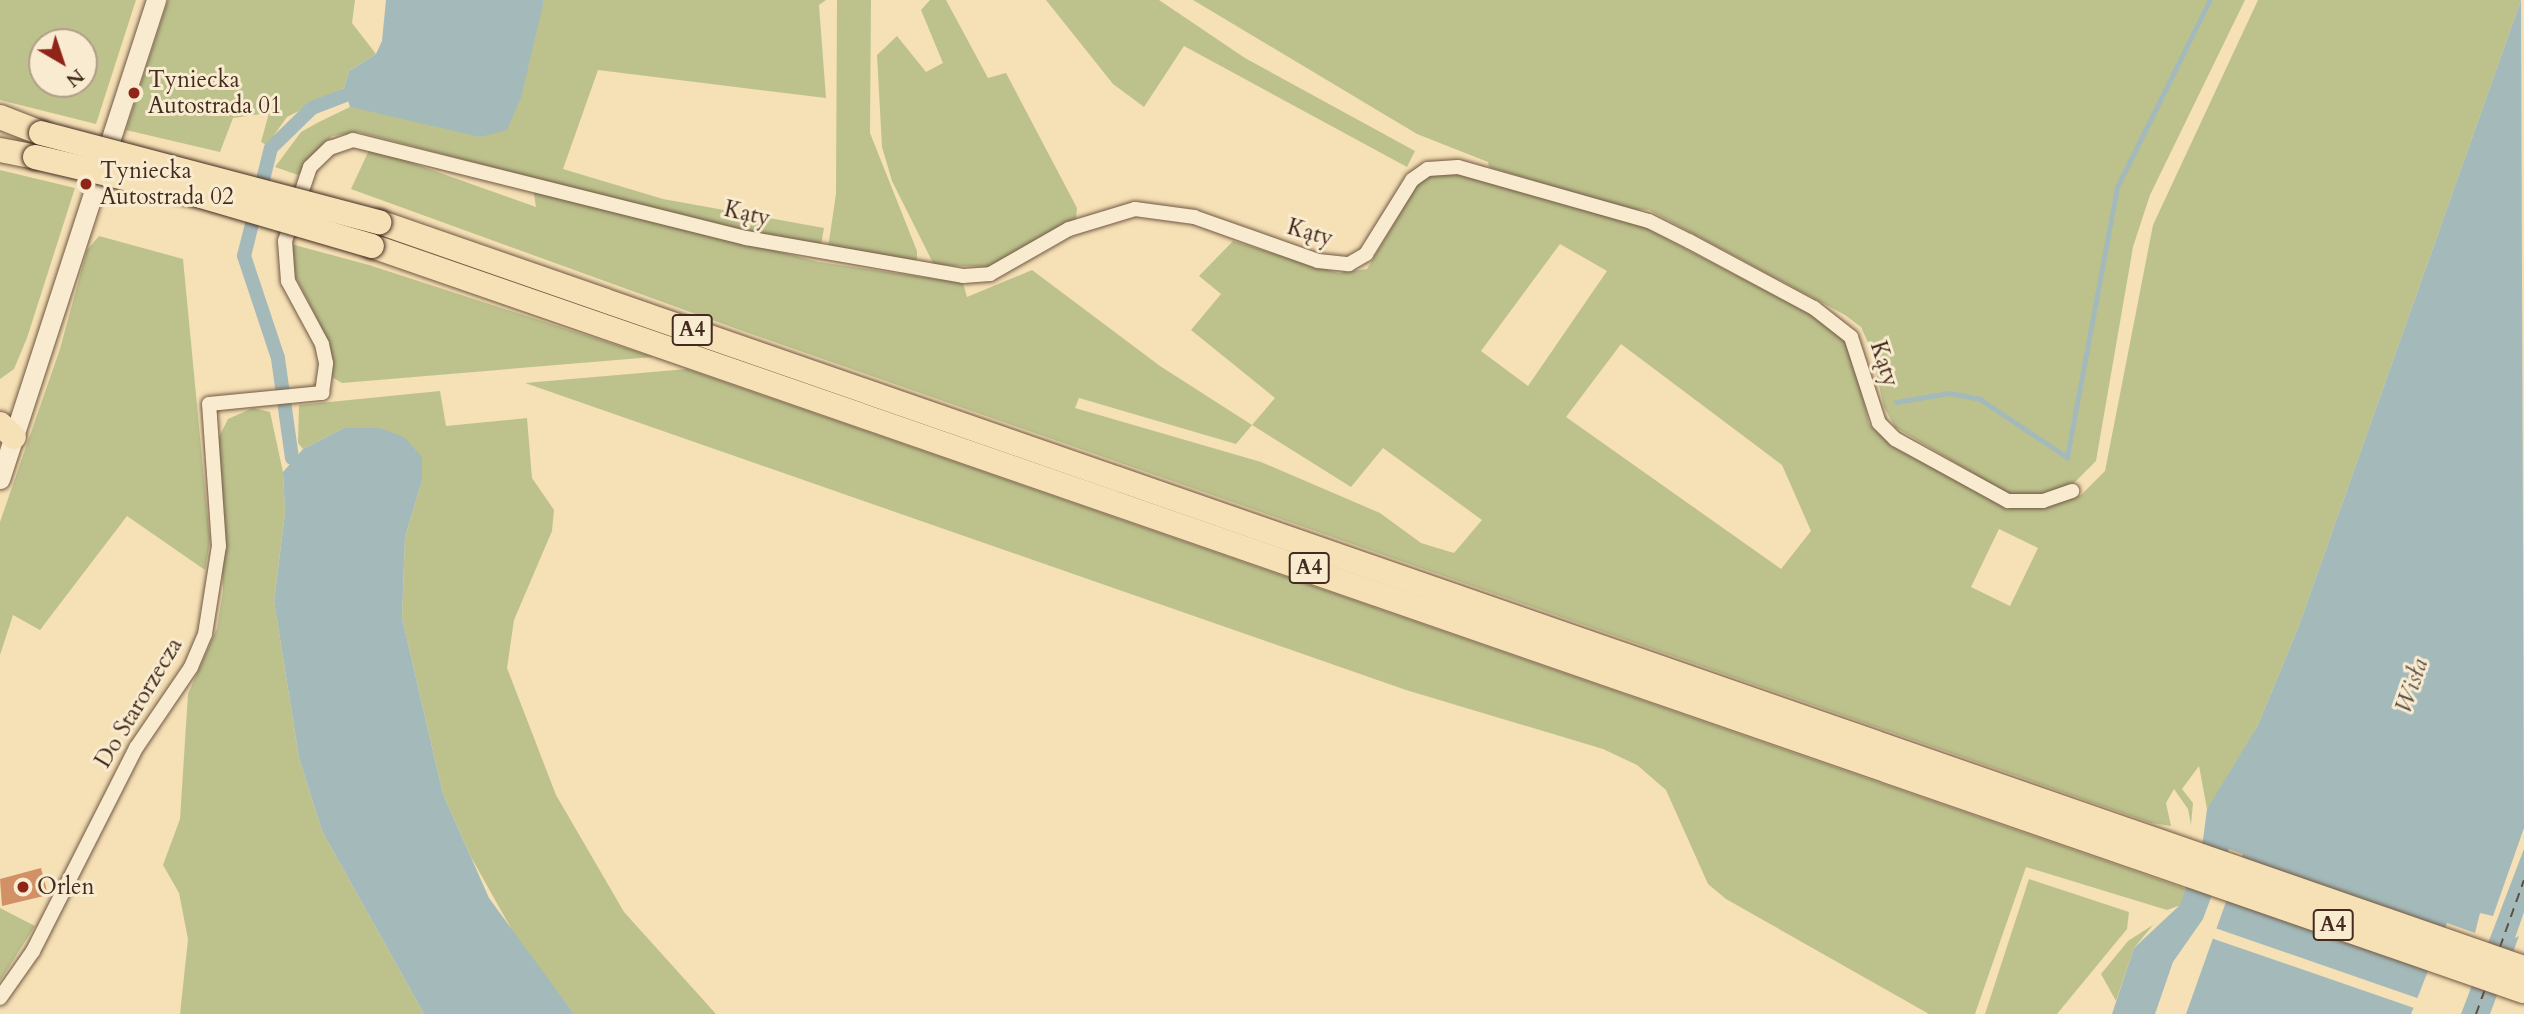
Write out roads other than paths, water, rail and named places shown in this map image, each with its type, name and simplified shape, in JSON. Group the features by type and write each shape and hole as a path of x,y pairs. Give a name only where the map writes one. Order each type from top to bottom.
{"highway":[{"path":"0,117 41,133"},
{"name":"A4","path":"0,126 41,133 375,234 2146,848 2524,968"},
{"name":"A4","path":"14,154 375,234"},
{"name":"A4","path":"2146,848 2524,991"}],"street":[{"path":"0,479 5,433 156,0"},
{"name":"Kąty","path":"209,404 322,393 326,363 288,281 283,256 310,167 330,148 353,140 437,158 746,238 963,276 990,274 1069,229 1135,209 1194,217 1318,261 1349,264 1366,254 1412,180 1428,169 1458,167 1649,222 1689,241 1814,308 1852,337 1879,423 1901,443 2008,501 2043,502 2072,491"},
{"name":"Do Starorzecza","path":"0,998 33,951 136,748 191,667 205,634 219,546 209,404"}],"water":[{"path":"386,0 544,0 521,98 507,130 480,137 350,107 344,88 349,71 376,54 382,41"},
{"name":"Wisła","path":"2521,0 2524,828 2493,916 2480,913 2475,933 2447,923 2411,1014 2186,1014 2243,854 2229,849 2203,919 2173,962 2155,1014 2112,1014 2134,948 2180,905 2203,840 2207,809 2257,727 2298,628"},
{"path":"344,428 380,428 404,437 422,457 422,481 405,537 402,618 443,794 489,898 574,1014 424,1014 322,831 299,758 274,601 285,512 283,472 303,449"},
{"path":"2524,849 2524,912 2515,938 2519,936 2490,1014 2461,1014"}],"waterway":[{"path":"1896,402 1950,393 1980,399 2067,457 2117,187 2210,0"},
{"path":"292,458 278,358 244,256 271,148 312,108 348,94"}],"place":[{"name":"Tyniecka Autostrada 01","path":"134,93"},
{"name":"Tyniecka Autostrada 02","path":"86,184"},
{"name":"Orlen","path":"23,887"}]}
